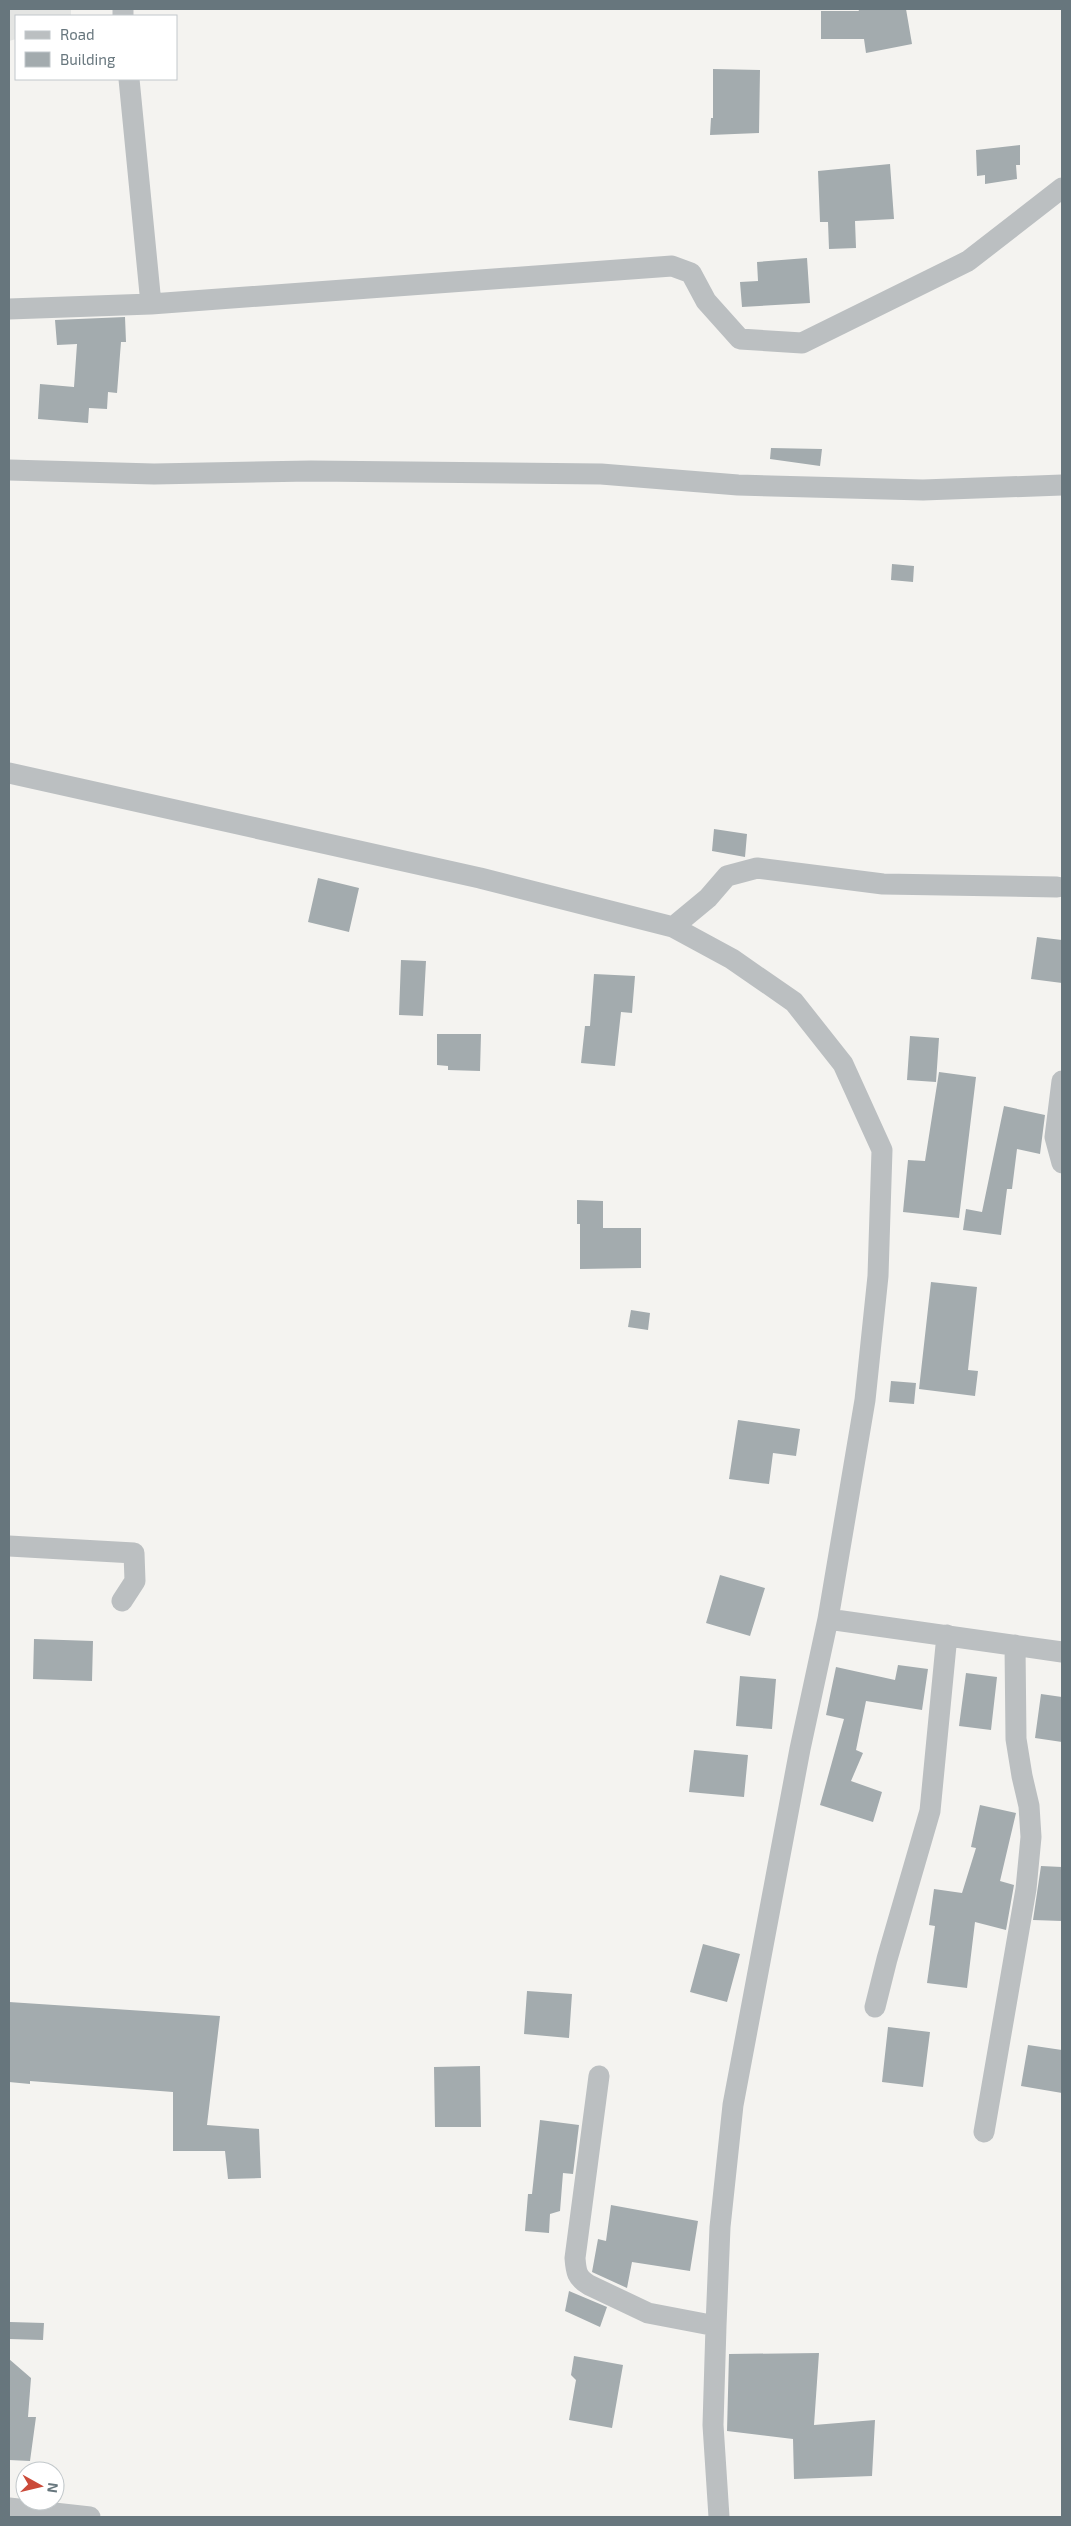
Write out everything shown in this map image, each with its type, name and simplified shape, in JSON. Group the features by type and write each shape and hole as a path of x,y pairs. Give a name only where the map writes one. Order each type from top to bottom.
{"street":[{"path":"129,80 151,304"},
{"path":"9,309 29,310 151,304 672,266 691,273 706,300 740,339 802,343 968,261 1062,188"},
{"path":"9,470 154,474 311,471 601,474 738,485 923,490 1062,485"},
{"path":"9,773 470,876 672,927 732,959 794,1002 843,1064 882,1150 878,1276 865,1400 828,1619 800,1749 733,2105 720,2227 716,2326 713,2425 719,2517"},
{"path":"672,927 708,898 727,876 758,868 883,884 1057,887"},
{"path":"1062,1081 1055,1137 1062,1163"},
{"path":"9,1546 134,1553 135,1581 122,1601"},
{"path":"828,1619 1062,1652"},
{"path":"875,2007 930,1811 947,1635"},
{"path":"984,2132 1026,1889 1031,1837 1030,1806 1022,1776 1016,1739 1015,1645"},
{"path":"599,2076 575,2258 576,2272 580,2280 648,2313 716,2326"},
{"path":"9,2508 90,2517"}],"shaded area":[{"path":"9,9 71,9 71,15 15,15 15,39 9,41"}],"building":[{"path":"858,9 906,9 912,44 866,53 864,39 821,39 821,11 859,11"},
{"path":"713,69 760,70 759,133 710,135 711,118 713,118"},
{"path":"1020,145 1020,165 1016,165 1017,179 985,184 985,175 977,176 976,150"},
{"path":"890,164 894,219 855,221 856,248 829,249 828,222 820,222 818,171"},
{"path":"807,258 810,303 742,307 740,282 758,281 757,262"},
{"path":"125,317 126,342 121,342 117,393 108,392 107,409 89,408 88,423 38,419 40,384 74,387 77,344 57,345 55,320"},
{"path":"771,448 822,449 820,466 770,459"},
{"path":"892,564 914,566 913,582 891,580"},
{"path":"714,829 747,834 745,857 712,851"},
{"path":"318,878 359,888 349,932 308,922"},
{"path":"1037,937 1062,940 1062,983 1031,979"},
{"path":"401,960 426,961 423,1016 399,1015"},
{"path":"594,974 635,976 632,1013 621,1012 615,1066 581,1063 585,1026 590,1026"},
{"path":"437,1034 481,1034 480,1071 448,1070 448,1066 437,1065"},
{"path":"910,1036 939,1038 936,1082 907,1080"},
{"path":"939,1072 976,1077 959,1218 903,1212 908,1160 925,1161"},
{"path":"1004,1106 1045,1115 1040,1154 1017,1149 1012,1189 1007,1189 1001,1235 963,1230 966,1209 982,1212"},
{"path":"577,1200 603,1201 603,1228 641,1228 641,1268 580,1269 580,1224 577,1224"},
{"path":"931,1282 977,1287 968,1370 978,1371 975,1396 919,1389"},
{"path":"631,1310 650,1313 648,1330 628,1327"},
{"path":"891,1381 916,1383 914,1404 889,1402"},
{"path":"738,1420 800,1429 796,1456 773,1453 769,1484 729,1479"},
{"path":"720,1575 765,1588 750,1636 706,1623"},
{"path":"34,1639 93,1641 92,1681 33,1679"},
{"path":"898,1665 928,1669 922,1710 866,1701 856,1750 863,1753 851,1781 882,1792 873,1822 820,1805 844,1719 826,1715 836,1667 895,1680"},
{"path":"966,1673 997,1677 991,1730 959,1726"},
{"path":"740,1676 776,1679 772,1729 736,1726"},
{"path":"1041,1694 1062,1697 1062,1742 1035,1738"},
{"path":"694,1750 748,1755 744,1797 689,1792"},
{"path":"980,1805 1016,1813 1000,1881 1014,1885 1006,1930 975,1922 967,1988 927,1983 935,1926 929,1925 934,1889 962,1893 976,1848 971,1847"},
{"path":"1041,1866 1062,1867 1062,1921 1033,1920"},
{"path":"703,1944 740,1954 727,2002 690,1992"},
{"path":"527,1991 572,1994 569,2038 524,2034"},
{"path":"9,2002 220,2016 207,2125 259,2129 261,2178 228,2179 225,2151 173,2151 173,2092 30,2081 30,2084 9,2082"},
{"path":"888,2027 930,2032 923,2087 882,2082"},
{"path":"1028,2045 1062,2050 1062,2093 1021,2086"},
{"path":"480,2066 481,2127 435,2127 434,2067"},
{"path":"540,2120 579,2125 573,2174 563,2173 560,2211 550,2214 549,2233 525,2231 528,2194 532,2194"},
{"path":"611,2205 698,2221 690,2271 632,2262 627,2288 592,2272 598,2239 606,2241"},
{"path":"569,2291 607,2307 600,2327 565,2311"},
{"path":"10,2322 44,2323 43,2340 9,2339"},
{"path":"819,2353 814,2425 875,2420 872,2476 794,2479 793,2439 727,2431 729,2354"},
{"path":"574,2356 623,2365 612,2428 569,2420 576,2380 571,2375"},
{"path":"9,2359 31,2378 28,2417 36,2417 30,2461 9,2460"}]}
